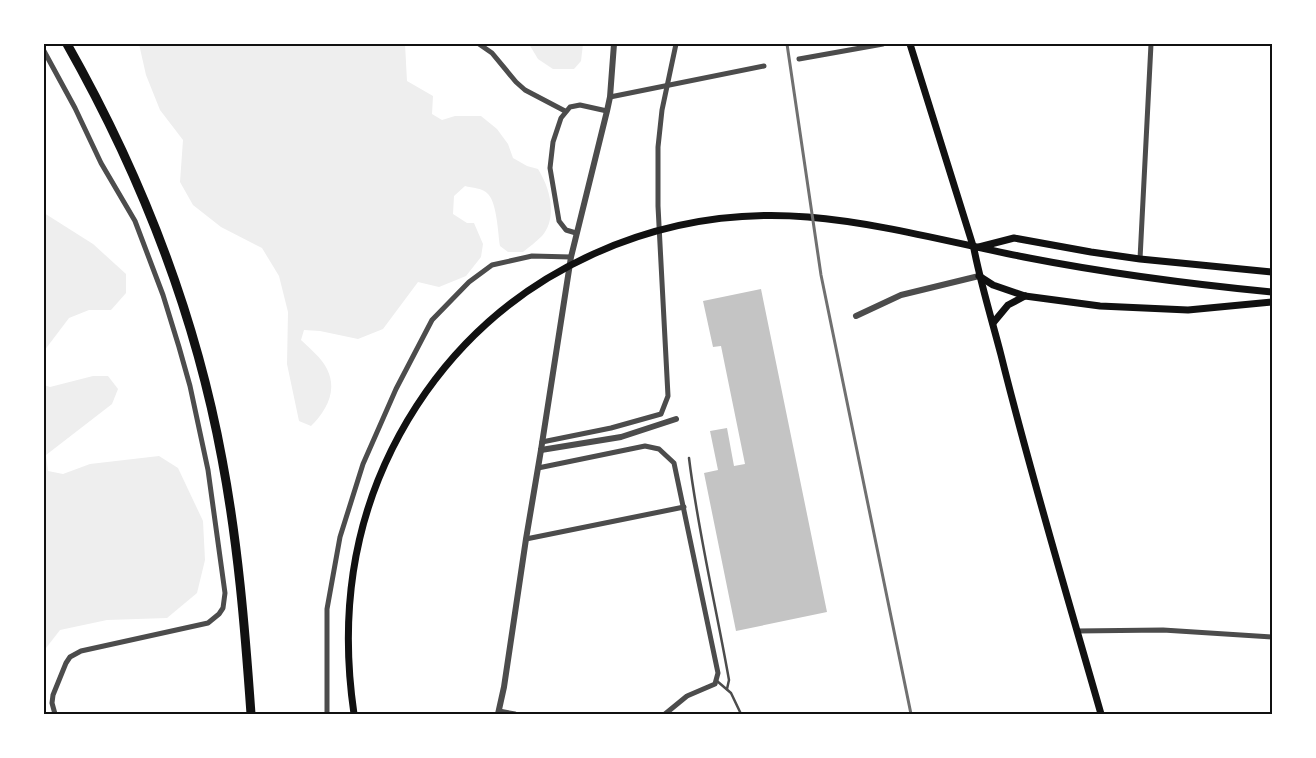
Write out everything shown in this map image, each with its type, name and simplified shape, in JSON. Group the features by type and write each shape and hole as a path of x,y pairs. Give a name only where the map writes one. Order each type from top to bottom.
{"highway":[{"path":"67,44 98,99 131,168 161,243 186,315 206,387 222,459 234,535 251,714"}],"main road":[{"path":"910,44 974,249 979,276 993,323 1025,451 1101,714"},
{"path":"354,714 348,652 350,596 357,548 380,475 394,446 408,420 439,374 454,356 493,318 534,288 580,260 613,245 671,227 732,217 784,216 862,224 1118,274 1201,286 1272,292"},
{"path":"974,249 993,242 1014,238 1140,259 1272,272"},
{"path":"979,276 993,285 1025,296 1100,306 1188,310 1272,302"},
{"path":"993,323 1008,305 1025,296"}],"street":[{"path":"479,44 492,53 525,90 565,111"},
{"path":"515,714 498,713 504,687 571,257 610,97 614,44"},
{"path":"542,442 611,428 661,414 668,396 658,206 658,147 662,110 676,44"},
{"path":"799,59 883,44"},
{"path":"1140,259 1152,44"},
{"path":"44,51 75,108 101,162 129,208 163,295 183,362 202,443 214,507 225,593 223,608 208,623 81,651 70,657 53,695 52,703 55,714"},
{"path":"610,97 764,66"},
{"path":"576,232 566,230 559,221 550,168 553,142 561,118 570,107 580,105 607,111"},
{"path":"328,714 327,609 340,537 363,464 396,389 432,320 470,282 492,265 532,256 571,257"},
{"path":"856,316 901,296 979,276"},
{"path":"541,450 621,437 676,419"},
{"path":"538,468 650,446 658,449 674,463 718,673 717,681 710,687 687,696 665,714"},
{"path":"526,538 684,507"},
{"path":"1077,631 1163,630 1272,637"}],"lane":[{"path":"689,458 695,508 729,680 727,689"},
{"path":"717,681 727,689 741,714"}],"shaded area":[{"path":"139,44 405,44 407,81 433,96 432,114 442,120 455,116 481,116 497,129 508,144 513,158 527,166 538,169 549,194 551,211 547,228 542,236 523,252 508,252 500,246 498,226 491,198 483,190 465,186 454,196 453,214 467,223 474,223 483,244 481,257 466,276 439,287 418,282 383,329 358,339 320,331 304,330 301,340 325,365 330,377 331,393 326,407 311,426 299,421 287,364 288,312 279,276 262,248 221,227 193,205 180,182 183,140 160,110 146,75"},
{"path":"529,44 583,44 581,61 574,69 553,69 538,59"},
{"path":"44,213 93,244 126,274 126,293 111,310 89,310 69,318 44,351"},
{"path":"93,376 108,376 118,389 112,404 46,455 48,471 63,474 90,464 159,456 178,468 203,521 205,560 197,593 167,618 107,620 60,630 46,648 44,667 44,385 50,387"}],"building":[{"path":"761,289 827,612 736,631 704,473 718,470 710,431 727,428 734,466 745,464 721,346 713,347 703,301"}],"railway":[{"path":"787,44 821,275 911,714"}]}
